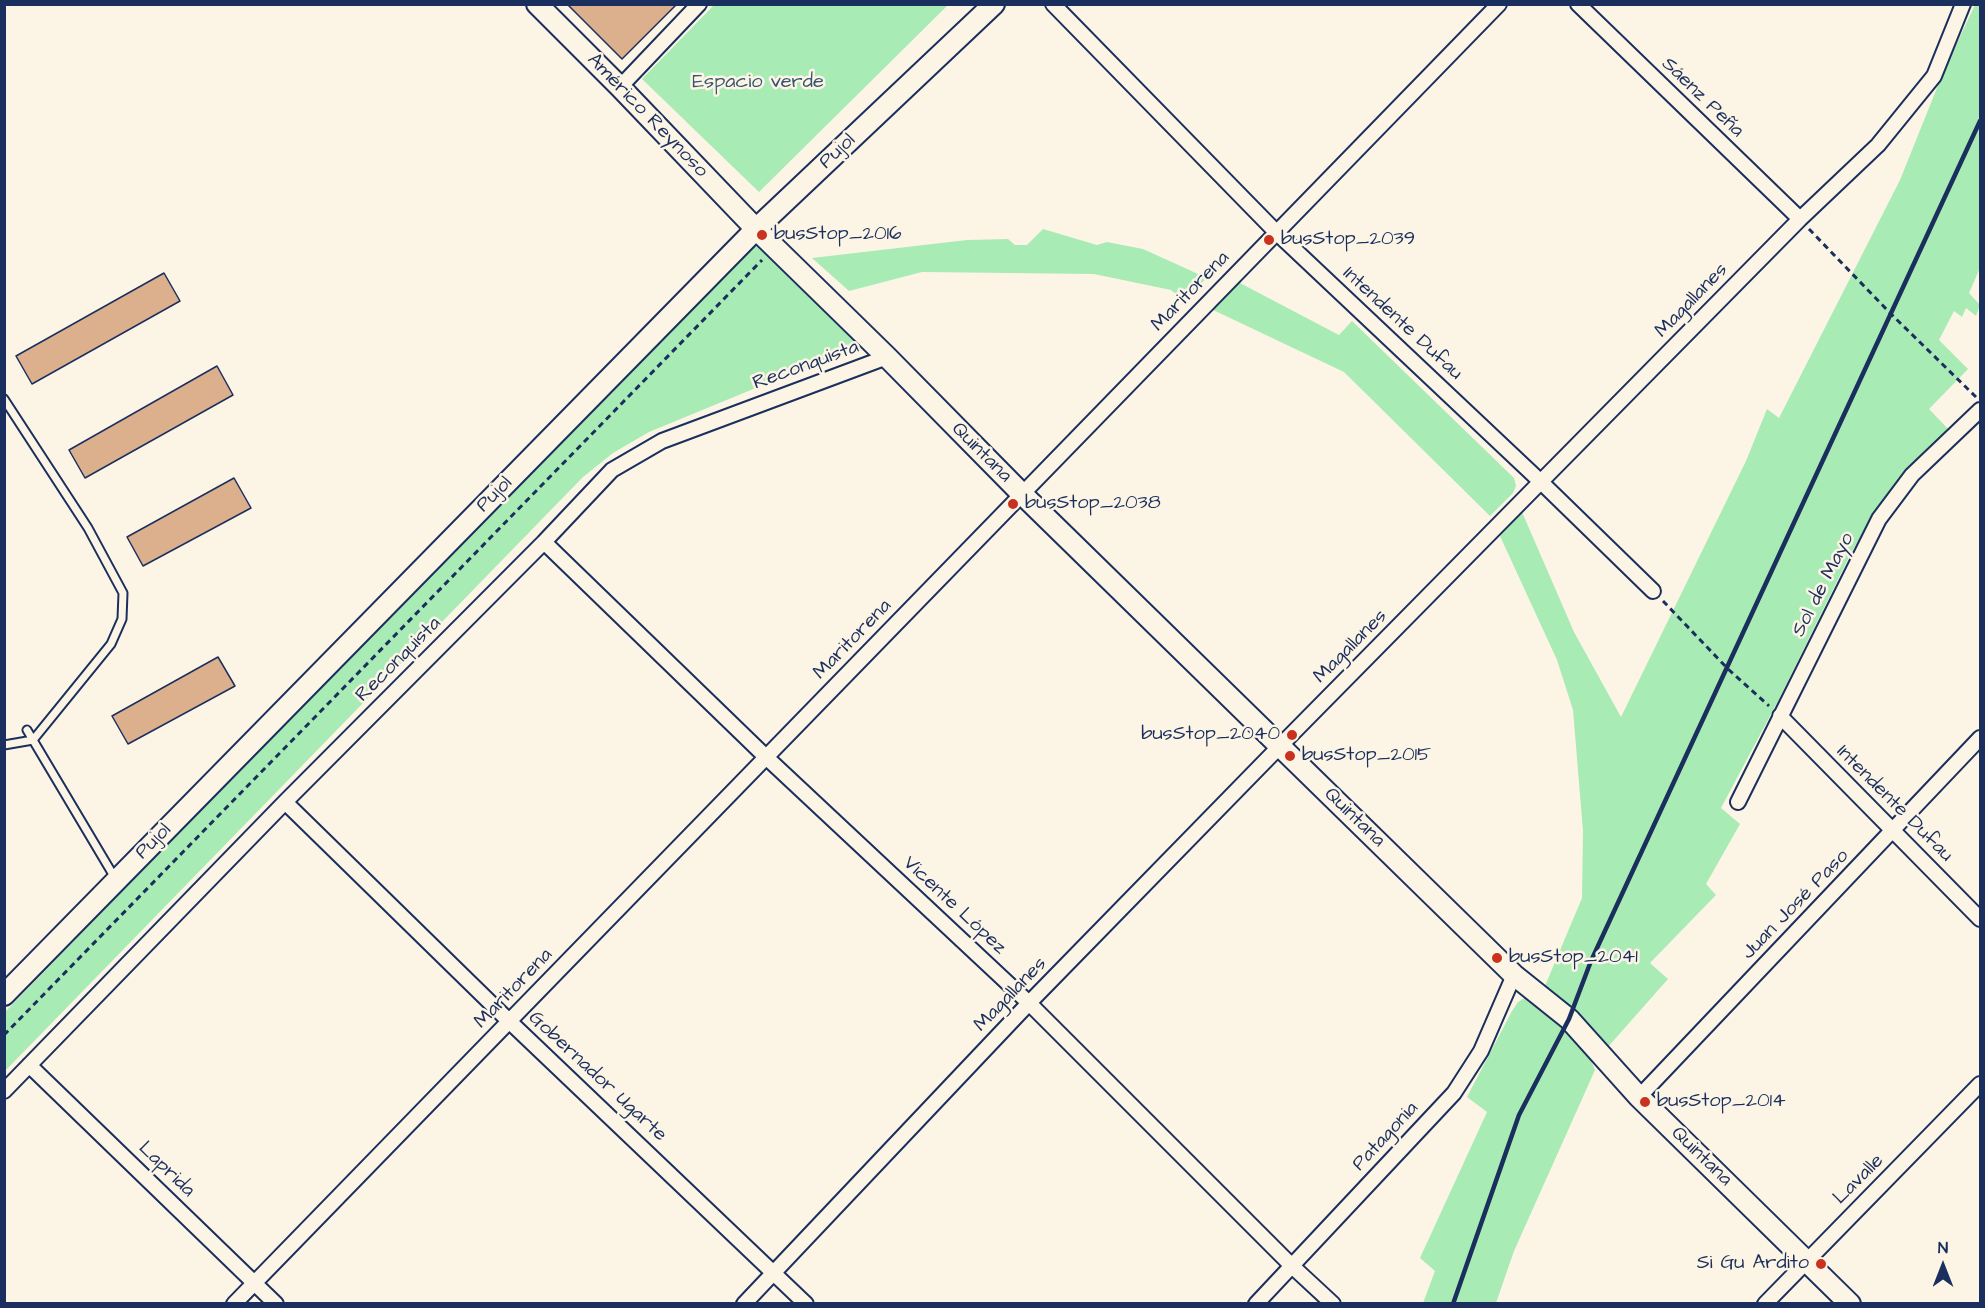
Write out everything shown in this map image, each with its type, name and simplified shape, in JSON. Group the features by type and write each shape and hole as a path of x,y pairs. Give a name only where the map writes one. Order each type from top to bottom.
{"street":[{"name":"Américo Reynoso","path":"537,4 620,87 756,230"},
{"path":"620,87 699,4"},
{"name":"Pujol","path":"4,995 756,230 994,4"},
{"name":"Intendente Dufau","path":"1053,4 1276,233 1542,482 1653,591"},
{"name":"Maritorena","path":"234,1304 1499,4"},
{"name":"Sáenz Peña","path":"1578,4 1800,219"},
{"name":"Magallanes","path":"744,1304 1029,1003 1280,746 1800,219 1878,145 1934,76 1963,4"},
{"name":"Quintana","path":"756,230 887,357 1022,494 1514,975 1569,1019 1639,1097 1850,1304"},
{"name":"Reconquista","path":"4,1091 612,470 662,441 887,357"},
{"name":"Sol de Mayo","path":"1738,802 1879,519 1912,475 1980,410"},
{"name":"Vicente López","path":"544,542 766,757 1029,1003 1292,1266 1333,1304"},
{"name":"Intendente Dufau","path":"1780,716 1980,919"},
{"name":"Juan José Paso","path":"1639,1097 1980,738"},
{"name":"Gobernador Ugarte","path":"285,802 509,1021 806,1304"},
{"name":"Patagonia","path":"1256,1304 1454,1093 1481,1051 1514,975"},
{"name":"Laprida","path":"29,1065 276,1304"},
{"name":"Lavalle","path":"1765,1304 1980,1084"}],"lane":[{"path":"4,399 88,528 123,593 122,619 111,644 33,740 4,745"},
{"path":"27,730 116,880"}],"path":[{"path":"1800,219 1980,402"},
{"path":"4,1035 754,266 775,248"},
{"path":"1653,591 1727,668 1780,716"}],"green space":[{"name":"Espacio verde","path":"715,4 948,5 759,192 642,79"},
{"path":"1975,5 1980,5 1980,268 1969,293 1980,305 1976,316 1966,308 1962,317 1954,311 1939,340 1968,369 1929,409 1950,431 1907,472 1877,510 1852,551 1778,701 1721,808 1740,824 1706,884 1716,895 1650,963 1668,979 1607,1048 1545,986 1582,898 1583,831 1573,710 1557,660 1500,536 1522,512 1574,632 1621,717 1746,461 1767,409 1779,418 1900,180 1945,68"},
{"path":"1043,229 1097,245 1107,242 1143,249 1207,278 1183,300 1171,290 1094,274 922,272 849,291 812,258 967,240 1008,239 1015,245 1027,245"},
{"path":"754,246 765,247 867,348 843,352 649,432 613,453 583,477 5,1071 5,1012 745,251"},
{"path":"1238,282 1339,335 1352,321 1514,478 1516,486 1513,493 1490,516 1344,372 1211,309"},
{"path":"1526,997 1558,1018 1589,1056 1595,1070 1514,1251 1496,1303 1423,1303 1435,1271 1420,1258 1487,1112 1467,1097 1512,1011 1518,1002"}],"building":[{"path":"567,4 677,4 622,59"},
{"path":"164,273 180,301 32,384 16,356"},
{"path":"217,366 233,395 85,478 69,450"},
{"path":"234,478 251,508 143,566 127,537"},
{"path":"218,657 235,686 128,744 112,716"}],"railway":[{"path":"1453,1304 1519,1115 1569,1019 1591,961 1980,121"}],"place":[{"name":"busStop_2016","path":"762,235"},
{"name":"busStop_2039","path":"1269,240"},
{"name":"busStop_2038","path":"1013,504"},
{"name":"busStop_2040","path":"1292,735"},
{"name":"busStop_2015","path":"1290,756"},
{"name":"busStop_2041","path":"1497,958"},
{"name":"busStop_2014","path":"1645,1102"},
{"name":"Si Gu Ardito","path":"1821,1264"}]}
